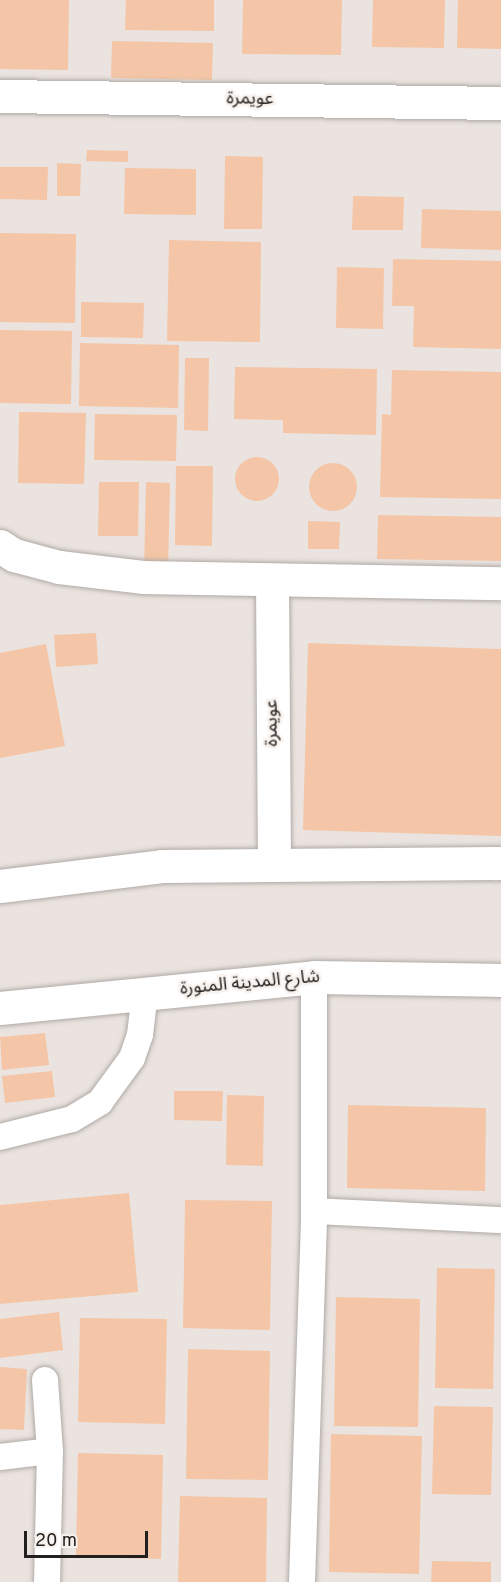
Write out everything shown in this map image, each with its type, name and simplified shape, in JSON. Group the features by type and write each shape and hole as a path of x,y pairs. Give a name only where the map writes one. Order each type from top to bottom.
{"street":[{"name":"عويمرة","path":"0,96 501,103"},
{"path":"0,546 14,555 59,567 144,577 501,583"},
{"name":"عويمرة","path":"272,580 274,865"},
{"path":"0,886 162,866 501,863"},
{"name":"شارع المدينة المنورة","path":"0,1008 314,977 501,980"}],"lane":[{"path":"302,1582 314,1211 314,977"},
{"path":"0,1137 72,1119 99,1102 132,1058 140,1035 145,992"},
{"path":"314,1211 501,1220"},
{"path":"45,1380 50,1452 47,1582"},
{"path":"0,1457 50,1452"}],"building":[{"path":"0,0 69,0 68,70 0,69"},
{"path":"126,0 214,0 214,31 125,30"},
{"path":"243,0 342,0 341,55 242,54"},
{"path":"373,0 445,0 444,48 372,47"},
{"path":"458,0 501,0 501,49 457,48"},
{"path":"112,41 213,43 212,80 111,78"},
{"path":"87,150 128,151 128,162 86,161"},
{"path":"225,156 263,157 262,229 224,229"},
{"path":"57,163 81,164 80,196 57,196"},
{"path":"0,167 48,167 47,200 0,199"},
{"path":"125,168 196,169 196,215 124,214"},
{"path":"353,196 404,197 403,230 352,230"},
{"path":"422,209 501,211 501,250 421,248"},
{"path":"0,233 76,234 75,323 0,322"},
{"path":"169,240 261,242 260,342 167,341"},
{"path":"393,259 501,261 501,349 413,347 414,306 392,306"},
{"path":"337,267 384,268 383,329 336,328"},
{"path":"81,302 144,303 143,338 81,337"},
{"path":"0,330 72,331 71,404 0,403"},
{"path":"80,343 179,345 178,408 79,406"},
{"path":"185,358 209,358 208,431 184,430"},
{"path":"235,367 377,369 376,435 283,433 283,420 234,419"},
{"path":"392,370 501,372 501,499 380,497 382,414 391,415"},
{"path":"19,412 86,413 84,484 18,483"},
{"path":"95,414 177,415 176,461 94,460"},
{"path":"257,457 266,458 273,463 278,470 278,488 273,495 266,500 257,501 248,500 241,495 236,488 235,479 236,470 241,463 248,458"},
{"path":"328,463 338,463 350,470 357,482 357,492 350,504 338,511 328,511 313,500 309,492 309,482 320,467"},
{"path":"176,466 213,466 212,546 175,545"},
{"path":"99,482 139,482 138,536 98,536"},
{"path":"146,482 170,483 168,570 144,570"},
{"path":"378,515 501,517 501,561 377,559"},
{"path":"308,521 340,522 339,549 308,549"},
{"path":"96,633 98,664 56,667 54,635"},
{"path":"308,643 501,649 501,836 303,830"},
{"path":"46,644 65,746 0,758 0,653"},
{"path":"45,1033 49,1065 2,1070 0,1037"},
{"path":"52,1071 55,1097 5,1103 2,1076"},
{"path":"174,1091 223,1091 222,1121 174,1120"},
{"path":"227,1095 264,1096 263,1166 226,1165"},
{"path":"348,1105 486,1108 485,1191 347,1188"},
{"path":"129,1193 138,1292 0,1304 0,1205"},
{"path":"185,1200 272,1201 270,1330 183,1328"},
{"path":"437,1268 495,1269 493,1389 435,1388"},
{"path":"336,1297 420,1299 418,1427 334,1426"},
{"path":"59,1312 63,1350 0,1358 0,1319"},
{"path":"80,1318 167,1319 165,1424 78,1422"},
{"path":"188,1349 270,1351 268,1480 186,1479"},
{"path":"0,1367 27,1369 24,1430 0,1429"},
{"path":"434,1406 493,1407 491,1495 432,1494"},
{"path":"331,1434 422,1436 419,1574 329,1572"},
{"path":"78,1453 163,1455 161,1559 76,1557"},
{"path":"180,1496 267,1498 266,1582 178,1582"},
{"path":"432,1561 491,1562 491,1582 431,1582"}]}
